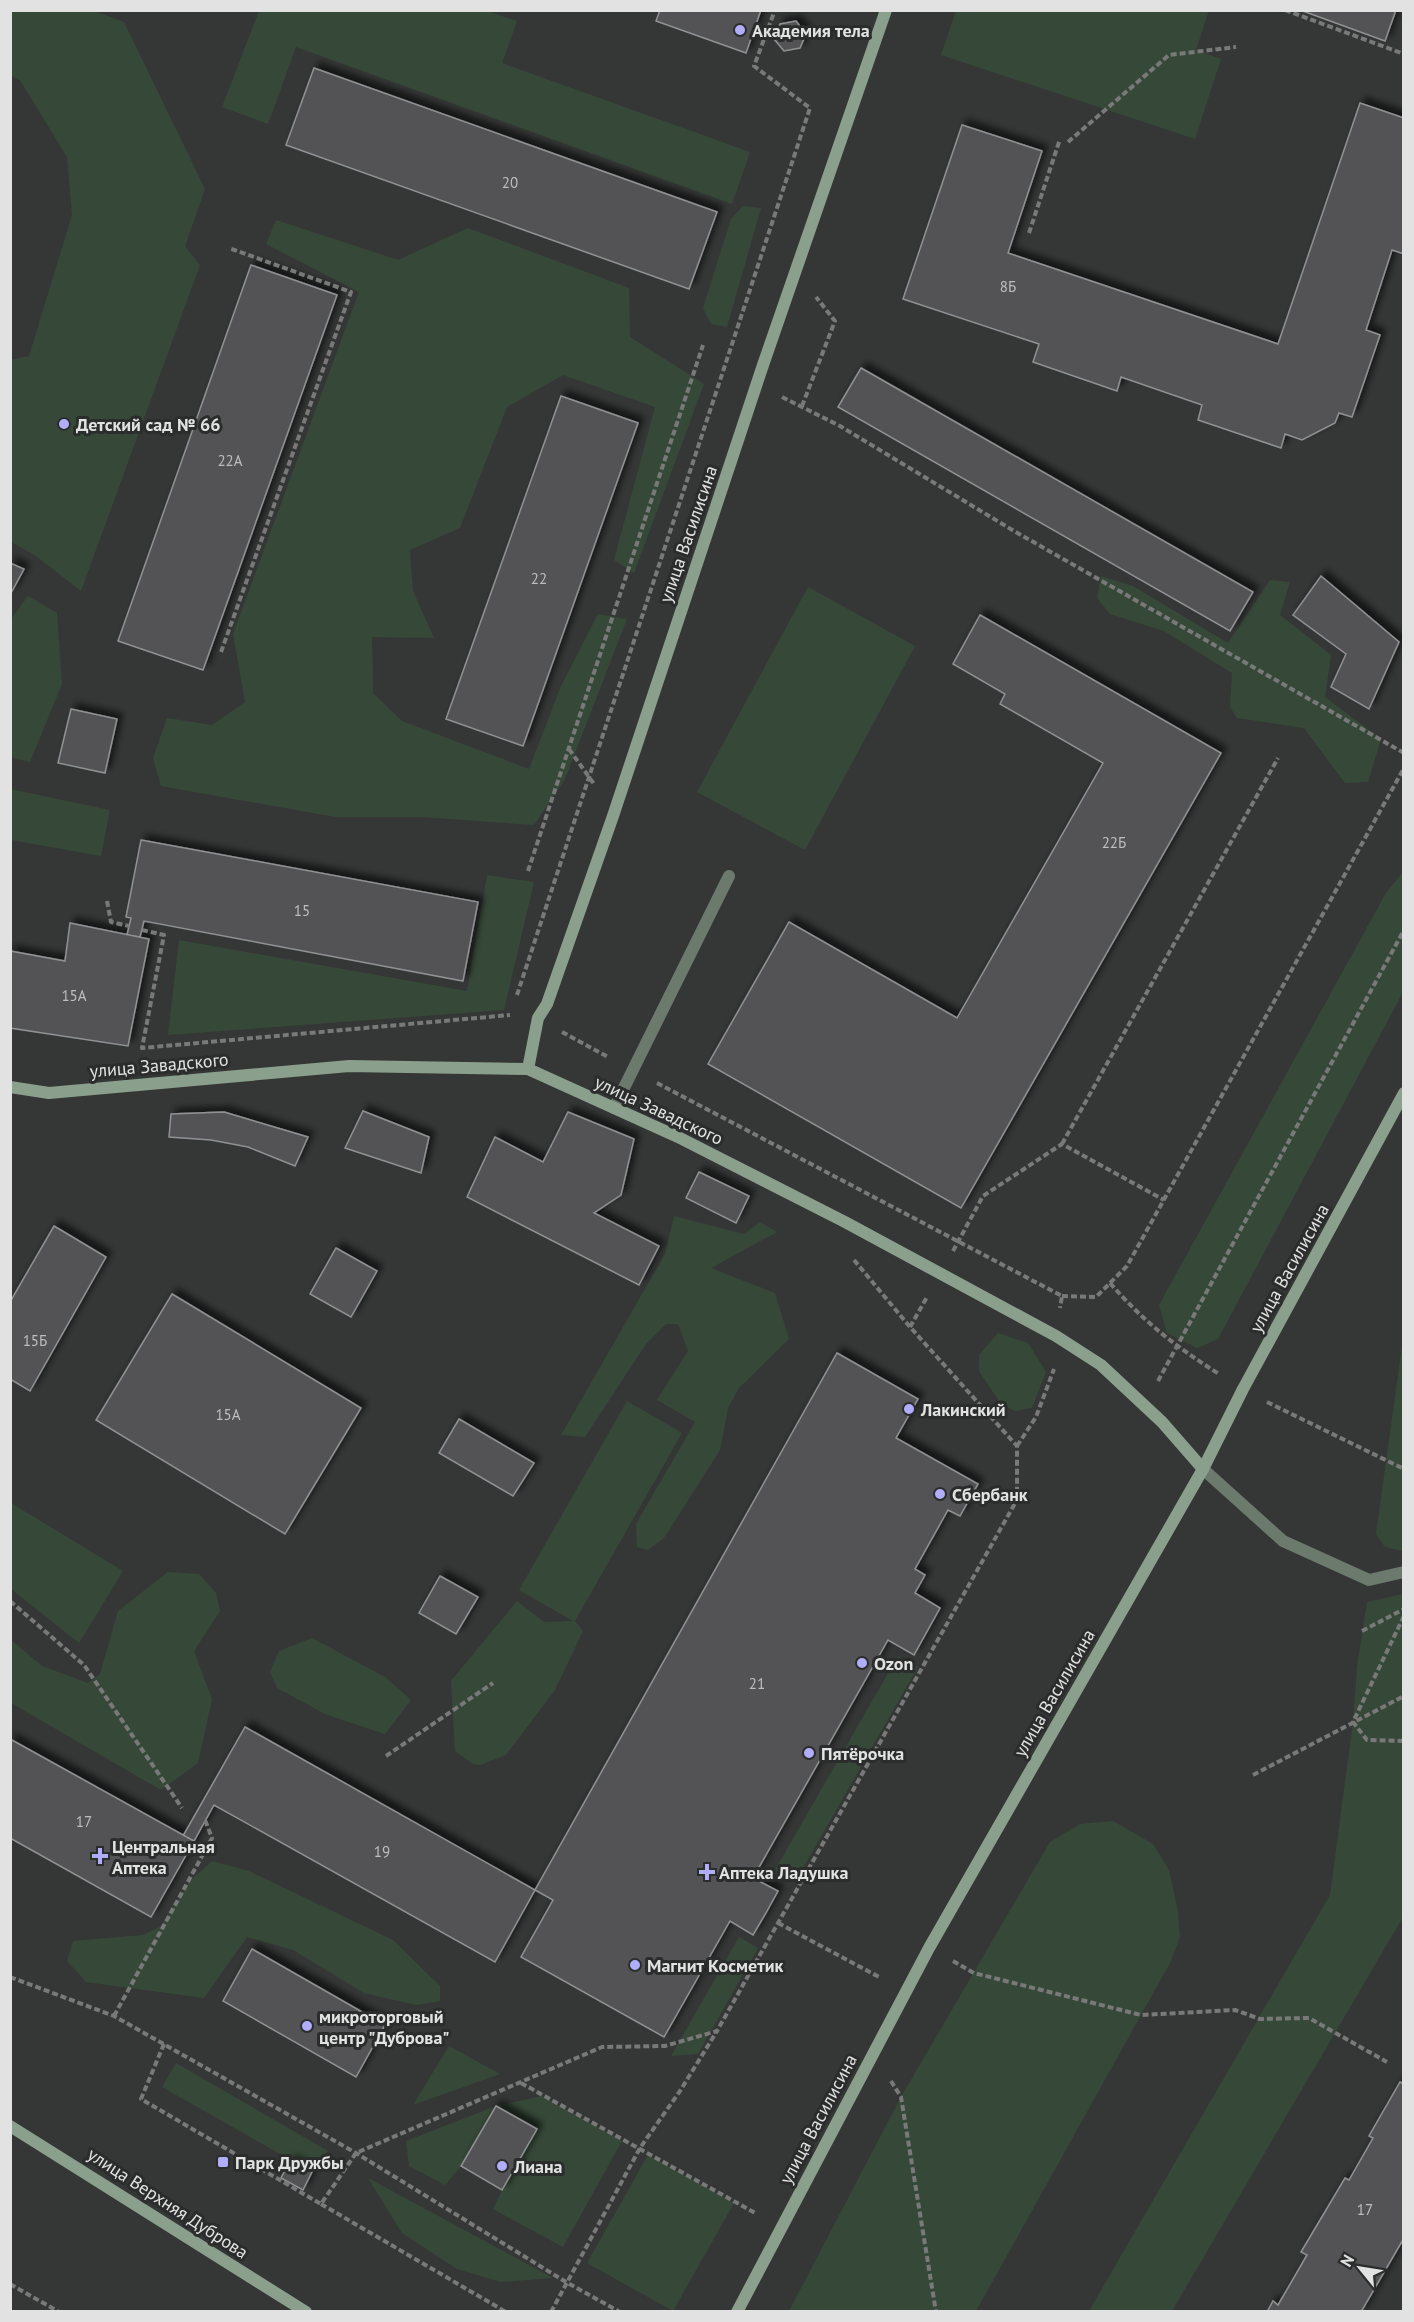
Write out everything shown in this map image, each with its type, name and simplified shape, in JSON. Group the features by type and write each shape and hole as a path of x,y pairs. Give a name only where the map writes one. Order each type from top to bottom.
{"street":[{"name":"улица Василисина","path":"528,1069 538,1018 547,1004 614,816 756,386 886,10"},
{"path":"614,1108 729,876"},
{"name":"улица Завадского","path":"10,1087 49,1094 349,1066 528,1069 678,1137 810,1204 1056,1336 1101,1365 1162,1422 1203,1469"},
{"name":"улица Василисина","path":"737,2312 928,1948 1203,1469 1243,1389 1404,1093"},
{"path":"1203,1469 1283,1541 1369,1580 1404,1572"},
{"name":"улица Верхняя Дуброва","path":"10,2126 306,2312"}],"path":[{"path":"510,1015 810,108 754,66 775,10"},
{"path":"1285,10 1404,54"},
{"path":"1068,142 1169,55 1236,47"},
{"path":"1398,51 1404,48"},
{"path":"1029,233 1060,139"},
{"path":"221,652 351,292 229,248"},
{"path":"802,406 835,321 814,294"},
{"path":"528,871 703,345"},
{"path":"756,386 840,426 1014,531 1404,753"},
{"path":"969,1224 983,1196 1062,1144 1278,758"},
{"path":"1062,1296 1096,1298 1127,1266 1404,768"},
{"path":"107,901 111,922 129,926"},
{"path":"1145,1406 1175,1346 1404,930"},
{"path":"1062,1144 1164,1200"},
{"path":"550,2312 640,2148 680,2091 717,2031 1018,1498 1017,1446 855,1263"},
{"path":"1385,1462 1404,1469"},
{"path":"321,2204 356,2153 602,2047 664,2046 717,2031 1018,1498"},
{"path":"10,1601 84,1665 182,1808"},
{"path":"1362,1631 1404,1609"},
{"path":"1353,1722 1404,1616"},
{"path":"386,1756 493,1683"},
{"path":"1253,1775 1404,1696"},
{"path":"1353,1722 1367,1740 1404,1741"},
{"path":"114,2016 212,1838 205,1820"},
{"path":"778,1923 906,1991"},
{"path":"928,1948 974,1973 1141,2015 1235,2010 1260,2019 1309,2018 1387,2062"},
{"path":"10,1977 114,2016 356,2153 566,2282 620,2312"},
{"path":"164,2044 141,2099 506,2312"},
{"path":"872,2054 901,2097 936,2312"},
{"path":"521,2083 781,2228"},
{"path":"10,2284 59,2312"}],"green space":[{"name":"Детский сад № 66","path":"11,10 94,11 124,22 205,189 185,246 200,265 81,591 36,556 11,542 11,360 29,356 72,215 67,157 20,80 11,76"},
{"path":"1209,10 1196,50 1221,59 1195,139 941,55 956,11"},
{"path":"259,11 487,11 517,21 502,63 750,152 732,204 296,47 268,124 222,107"},
{"path":"743,206 761,208 727,327 711,324 703,308 731,219"},
{"path":"276,220 398,260 468,228 629,288 630,337 704,384 634,573 614,560 655,407 563,375 507,407 460,528 410,550 413,591 434,638 372,637 373,693 402,721 529,769 561,686 598,614 627,619 565,779 534,825 422,817 335,817 161,786 153,758 167,718 212,725 245,702 233,634 359,292 266,244"},
{"path":"1101,576 1133,586 1228,643 1270,580 1290,582 1280,615 1331,655 1325,697 1381,739 1368,782 1345,783 1304,728 1237,718 1230,707 1232,673 1164,631 1110,614 1097,598"},
{"path":"808,587 915,646 805,850 697,792"},
{"path":"28,596 57,613 62,684 30,762 10,757 11,619"},
{"path":"10,789 110,810 101,856 11,840"},
{"path":"1403,872 1403,992 1218,1339 1197,1348 1167,1333 1159,1305 1386,893"},
{"path":"487,875 534,882 504,1010 168,1035 179,940 467,991"},
{"path":"674,1216 744,1234 760,1222 777,1232 711,1268 775,1293 789,1339 739,1388 728,1408 720,1450 664,1538 648,1550 637,1547 636,1524 695,1422 657,1400 688,1351 678,1324 666,1324 646,1344 585,1437 561,1435 665,1254"},
{"path":"998,1333 1028,1343 1046,1372 1032,1408 1015,1411 1001,1404 979,1371 979,1355"},
{"path":"1403,1339 1404,1551 1385,1547 1376,1534"},
{"path":"627,1401 682,1433 575,1621 583,1631 555,1690 506,1755 480,1765 473,1764 455,1751 451,1681 517,1601 544,1622 573,1621 519,1590"},
{"path":"11,1503 123,1571 79,1643 11,1589"},
{"path":"168,1572 199,1574 216,1593 220,1611 194,1651 212,1699 198,1763 161,1790 11,1703 10,1639 42,1666 88,1683 100,1674 118,1611"},
{"path":"1403,1594 1403,1917 1172,2311 1089,2311 1330,1895 1367,1602"},
{"path":"312,1638 385,1677 411,1700 385,1734 325,1714 277,1688 270,1672 279,1651"},
{"path":"898,1656 918,1667 795,1882 775,1870"},
{"path":"1113,1821 1153,1844 1169,1870 1178,1912 1180,1937 1170,1963 976,2311 789,2311 901,2097 1050,1842 1080,1824"},
{"path":"212,1861 249,1871 393,1940 440,1986 440,2001 416,2005 364,1993 293,1950 247,1937 204,1998 86,1982 67,1961 73,1941 143,1935 161,1926 190,1881"},
{"path":"739,1937 758,1948 698,2054 671,2056"},
{"path":"449,2046 500,2074 413,2105"},
{"path":"176,2063 328,2151 312,2172 162,2087"},
{"path":"542,2096 622,2141 563,2247 493,2209 537,2129 496,2106"},
{"path":"496,2106 461,2166 445,2185 409,2166 406,2141"},
{"path":"648,2155 734,2203 673,2311 587,2263"},
{"path":"368,2178 553,2278 501,2282 457,2269 402,2233"}],"building":[{"path":"660,10 761,10 746,53 656,21"},
{"path":"1300,10 1396,10 1385,41"},
{"path":"796,21 806,34 800,48 784,51 774,39 780,24"},
{"path":"314,68 717,212 689,289 286,145"},
{"path":"1360,103 1404,118 1404,254 1392,250 1366,330 1380,335 1352,417 1339,413 1335,423 1302,440 1285,434 1281,448 1198,420 1202,405 1121,377 1117,391 1033,362 1039,344 903,299 962,125 1042,151 1008,253 1278,344"},
{"path":"251,265 337,295 203,670 118,641"},
{"path":"861,368 1253,592 1230,631 838,407"},
{"path":"561,396 638,423 523,746 446,719"},
{"path":"10,563 24,569 10,595"},
{"path":"1321,576 1399,642 1369,709 1331,687 1346,654 1293,615"},
{"path":"980,615 1221,753 961,1208 708,1064 789,922 957,1018 1103,763 1000,704 1005,694 953,664"},
{"path":"71,709 117,719 105,773 58,763"},
{"path":"141,840 478,902 463,981 144,921 140,937 127,935 131,918 126,917"},
{"path":"70,923 149,939 128,1046 10,1028 10,951 65,961"},
{"path":"363,1111 429,1137 421,1173 345,1148"},
{"path":"224,1112 308,1137 295,1166 248,1147 211,1140 169,1137 171,1114"},
{"path":"568,1112 634,1139 621,1195 594,1213 659,1246 639,1285 467,1197 495,1137 543,1162"},
{"path":"699,1172 749,1196 736,1223 686,1198"},
{"path":"54,1226 106,1257 30,1391 10,1379 10,1302"},
{"path":"336,1248 377,1271 351,1317 310,1294"},
{"path":"172,1294 361,1408 285,1534 96,1420"},
{"path":"837,1353 918,1399 896,1438 978,1484 960,1516 948,1510 915,1569 925,1575 915,1593 940,1608 914,1655 888,1640 753,1878 778,1891 766,1913 753,1935 730,1921 664,2037 521,1957 553,1900 535,1890"},
{"path":"459,1419 534,1463 513,1496 439,1453"},
{"path":"440,1576 478,1597 456,1634 419,1613"},
{"path":"245,1727 535,1890 495,1962 214,1805 194,1841 183,1836"},
{"path":"10,1739 194,1841 151,1917 10,1838"},
{"path":"252,1949 385,2025 356,2077 223,2001"},
{"path":"1400,2082 1404,2084 1404,2238 1361,2312 1267,2312 1273,2301 1278,2305 1307,2255 1301,2252 1345,2178 1349,2180 1373,2138 1369,2136"},
{"path":"496,2106 537,2129 502,2190 461,2166"},
{"path":"290,2161 312,2172 303,2190 281,2178"}],"place":[{"name":"Академия тела","path":"740,30"},
{"name":"Детский сад № 66","path":"64,424"},
{"name":"Лакинский","path":"909,1409"},
{"name":"Сбербанк","path":"940,1494"},
{"name":"Ozon","path":"862,1663"},
{"name":"Пятёрочка","path":"809,1753"},
{"name":"Центральная Аптека","path":"100,1856"},
{"name":"Аптека Ладушка","path":"707,1872"},
{"name":"Магнит Косметик","path":"635,1965"},
{"name":"микроторговый центр \"Дуброва\"","path":"307,2026"},
{"name":"Парк Дружбы","path":"223,2162"},
{"name":"Лиана","path":"502,2166"}]}
